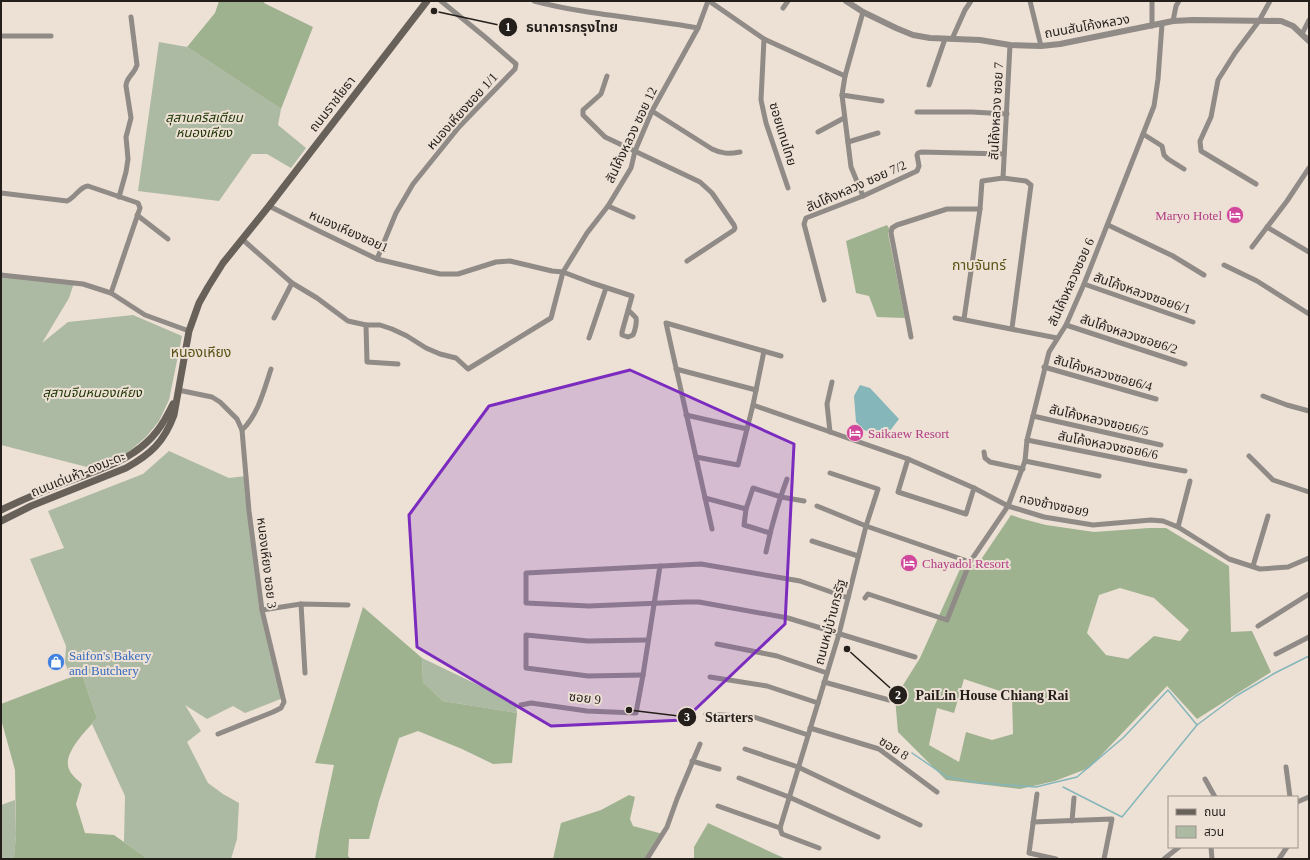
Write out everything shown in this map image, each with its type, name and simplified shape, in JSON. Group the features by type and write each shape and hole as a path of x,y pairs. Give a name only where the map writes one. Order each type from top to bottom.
{"main road":[{"name":"ถนนราชโยธา","path":"256,222 427,1"},
{"name":"ถนนเด่นห้า-ดงมะดะ","path":"1,521 31,506 126,468 152,451 163,439 174,415 189,331 199,304 223,263 256,222"},
{"name":"ถนนเด่นห้า-ดงมะดะ","path":"1,510 27,497 122,460 139,449 157,432 163,425 176,399"},
{"path":"122,460 126,468"}],"street":[{"name":"หนองเหียงซอย 1/1","path":"377,259 396,213 413,184 459,127 515,69 516,64 486,37 441,1"},
{"path":"534,1 554,7 590,13 698,28"},
{"path":"709,1 764,39 845,76"},
{"name":"สันโค้งหลวง ซอย 12","path":"366,325 392,329 407,336 426,348 440,354 456,358 468,369 551,318 564,272 587,233 608,206 631,168 634,151 652,111 698,28 709,1"},
{"path":"783,8 788,1"},
{"name":"ถนนสันโค้งหลวง","path":"846,1 863,12 913,35 930,38 980,40 1010,45 1040,46 1060,44 1173,21 1193,20 1281,21 1293,26 1309,41"},
{"path":"952,39 965,10 971,1"},
{"path":"1030,1 1040,46"},
{"path":"1152,1 1152,26"},
{"path":"1173,21 1176,6 1179,1"},
{"path":"1256,184 1201,151 1200,141 1211,117 1218,80 1235,53 1259,21 1270,1"},
{"path":"863,12 845,76 842,95 852,167 863,196"},
{"path":"119,197 128,159 126,138 131,118 126,81 135,72 137,65 131,17"},
{"path":"1302,34 1309,20"},
{"name":"สันโค้งหลวงซอย 6","path":"865,598 868,594 947,620 970,562 1008,506 1023,469 1027,440 1048,352 1066,325 1084,284 1154,106 1158,79 1162,24"},
{"path":"1,36 51,36"},
{"name":"ซอยแทนไทย","path":"764,39 761,100 766,123 788,188"},
{"path":"929,85 945,39"},
{"name":"สันโค้งหลวง ซอย 7","path":"1003,178 1010,45"},
{"path":"608,76 601,94 583,110 583,115 605,137 700,182 712,193 734,225 734,230 687,261"},
{"path":"842,95 882,101"},
{"path":"652,111 712,149 721,153 732,154 740,152"},
{"path":"917,112 972,112 1007,114"},
{"path":"818,132 844,118"},
{"path":"848,142 878,133"},
{"path":"1143,134 1162,146 1164,155 1184,169"},
{"name":"สันโค้งหลวง ซอย 7/2","path":"824,300 804,224 806,218 863,196 917,172 920,166 917,155 921,152 1004,154"},
{"path":"1252,247 1309,168"},
{"path":"964,319 980,209 982,181 1003,178 1026,180 1031,185 1012,328"},
{"path":"1,193 67,201 73,198 83,187 88,186 138,204 140,208 111,292"},
{"name":"หนองเหียงซอย1","path":"269,206 377,259 440,274 458,274 496,262 510,262 552,271 564,272 632,296 628,310"},
{"path":"608,206 633,217"},
{"path":"911,337 891,233 892,228 897,225 947,209 980,209"},
{"path":"137,215 168,239"},
{"path":"1108,225 1173,256 1204,275"},
{"path":"1266,227 1309,252"},
{"path":"242,239 292,283 317,298 348,321 366,325 367,362 398,364"},
{"path":"1224,265 1257,281 1309,314"},
{"path":"1,275 83,284 111,292 145,315 189,331"},
{"path":"274,318 292,283"},
{"name":"สันโค้งหลวงซอย6/1","path":"1084,284 1193,322"},
{"path":"589,338 606,288"},
{"path":"628,310 636,320 635,332 633,335 628,336 622,335 622,332 628,310"},
{"path":"955,318 1057,338"},
{"path":"712,529 666,323 781,356"},
{"name":"สันโค้งหลวงซอย6/2","path":"1066,325 1185,364"},
{"path":"696,457 738,465 753,405 764,351"},
{"name":"สันโค้งหลวงซอย6/4","path":"1044,367 1156,400"},
{"path":"242,430 250,423 256,412 271,369"},
{"path":"676,369 756,390"},
{"path":"830,432 827,404 832,382"},
{"name":"หนองเหียง ซอย 3","path":"178,390 212,397 220,402 237,418 242,430 249,511 262,610 283,698 283,705 281,708 218,734"},
{"path":"1263,396 1309,411"},
{"name":"กองช้างซอย9","path":"753,405 908,459 974,488 1008,506 1044,517 1093,525 1151,520 1163,521 1178,527 1229,559 1260,569 1288,567 1309,558"},
{"path":"686,415 747,429"},
{"name":"สันโค้งหลวงซอย6/5","path":"1033,416 1161,445"},
{"name":"สันโค้งหลวงซอย6/6","path":"1027,440 1185,471"},
{"path":"984,452 985,458 990,462 1023,469"},
{"path":"1249,456 1273,480 1309,492"},
{"path":"908,459 898,492 966,514 974,488"},
{"path":"1025,461 1099,476"},
{"name":"ถนนหมู่บ้านกรรัฐ","path":"780,828 839,634 866,526 878,489 830,473"},
{"path":"766,552 770,533 787,480"},
{"path":"1178,527 1190,481"},
{"path":"770,533 744,525 746,509 753,488 781,497 804,501"},
{"path":"705,498 746,509"},
{"path":"817,506 866,526 970,562"},
{"path":"1252,566 1268,516"},
{"path":"812,541 858,556"},
{"path":"848,598 800,581 701,564 526,574 526,603 589,606 699,602 788,618 915,657"},
{"path":"648,640 588,641 526,635 526,668 588,676 643,676 660,566"},
{"path":"1258,626 1309,594"},
{"path":"302,604 305,673"},
{"path":"262,610 302,604 348,605"},
{"path":"1276,654 1309,638"},
{"path":"717,644 777,656 827,673"},
{"name":"ซอย 9","path":"521,705 531,703 587,711 636,713 643,676"},
{"path":"710,676 767,686 818,703"},
{"path":"824,682 889,700"},
{"path":"706,714 754,717 808,735"},
{"name":"ซอย 8","path":"810,728 879,749 937,792"},
{"path":"647,859 667,827 700,744"},
{"path":"745,749 798,767 920,825"},
{"path":"692,761 719,769"},
{"path":"1286,767 1290,796"},
{"path":"739,778 789,797 878,837"},
{"path":"1205,779 1214,796"},
{"path":"1037,794 1029,853 1056,859"},
{"path":"1298,802 1309,797"},
{"path":"1072,821 1074,798"},
{"path":"718,806 780,828 782,834 819,848"},
{"path":"1033,822 1112,819 1104,859"},
{"path":"1164,859 1178,848"},
{"path":"1211,848 1212,859"},
{"path":"1279,859 1286,848"}],"highlighted area":[{"path":"630,370 794,444 785,624 684,720 551,726 417,647 409,515 489,406"}],"green space":[{"path":"219,1 265,1 264,3 313,27 281,109 187,47 215,13"},
{"name":"สุสานคริสเตียน หนองเหียง","path":"159,42 187,47 281,109 278,125 306,148 291,168 267,154 252,154 219,201 138,191"},
{"path":"887,225 890,230 888,233 905,318 877,317 869,296 856,293 846,241"},
{"name":"สุสานจีนหนองเหียง","path":"1,275 74,283 69,298 42,343 68,322 133,315 182,336 169,400 159,421 146,437 126,454 91,468 1,445"},
{"path":"169,451 229,478 246,476 263,615 283,698 245,713 233,706 207,719 185,705 201,731 187,742 208,783 239,803 237,839 231,859 148,859 124,842 125,796 92,724 97,718 82,674 71,677 65,663 66,646 30,559 64,548 48,511 143,474"},
{"path":"1011,515 1046,525 1094,532 1166,528 1229,566 1231,632 1252,631 1271,672 1197,719 1167,686 1089,768 1055,781 1020,789 946,780 898,732 895,698 920,658 960,569 978,564","holes":["1120,588 1154,598 1189,630 1180,641 1154,636 1128,659 1106,655 1087,633 1099,595","964,679 1012,695 1013,734 992,740 966,732 959,762 929,745 937,708 954,713"]},
{"path":"363,607 422,658 423,682 443,701 517,713 512,763 493,764 462,749 418,731 399,738 379,801 369,839 349,839 348,856 351,859 315,859 334,765 315,763"},
{"path":"422,658 516,703 517,713 443,701 423,682"},
{"path":"82,674 97,718 72,749 68,763 71,773 82,784 76,804 85,833 114,835 148,859 11,859 14,856 16,835 15,770 1,719 1,704"},
{"path":"629,795 635,797 630,819 633,826 663,834 648,859 553,859 561,823 601,810"},
{"path":"15,800 16,835 14,856 11,859 1,859 1,805"},
{"path":"708,823 786,859 694,859 694,847"}],"water":[{"path":"860,385 870,388 899,419 885,437 864,430 856,422 854,396"}],"waterway":[{"path":"1063,787 1122,817 1197,725 1236,696 1275,673 1309,656"},
{"path":"912,753 947,777 980,783 1036,787 1077,777 1124,737 1168,690 1197,725"}],"place":[{"name":"ธนาคารกรุงไทย","path":"434,11"},
{"name":"Maryo Hotel","path":"1235,215"},
{"name":"Saikaew Resort","path":"855,433"},
{"name":"Chayadol Resort","path":"909,563"},
{"name":"PaiLin House Chiang Rai","path":"847,649"},
{"name":"Saifon's Bakery and Butchery","path":"56,662"},
{"name":"Starters","path":"629,710"}],"district":[{"name":"กาบจันทร์","path":"979,265"},
{"name":"หนองเหียง","path":"201,352"}]}
